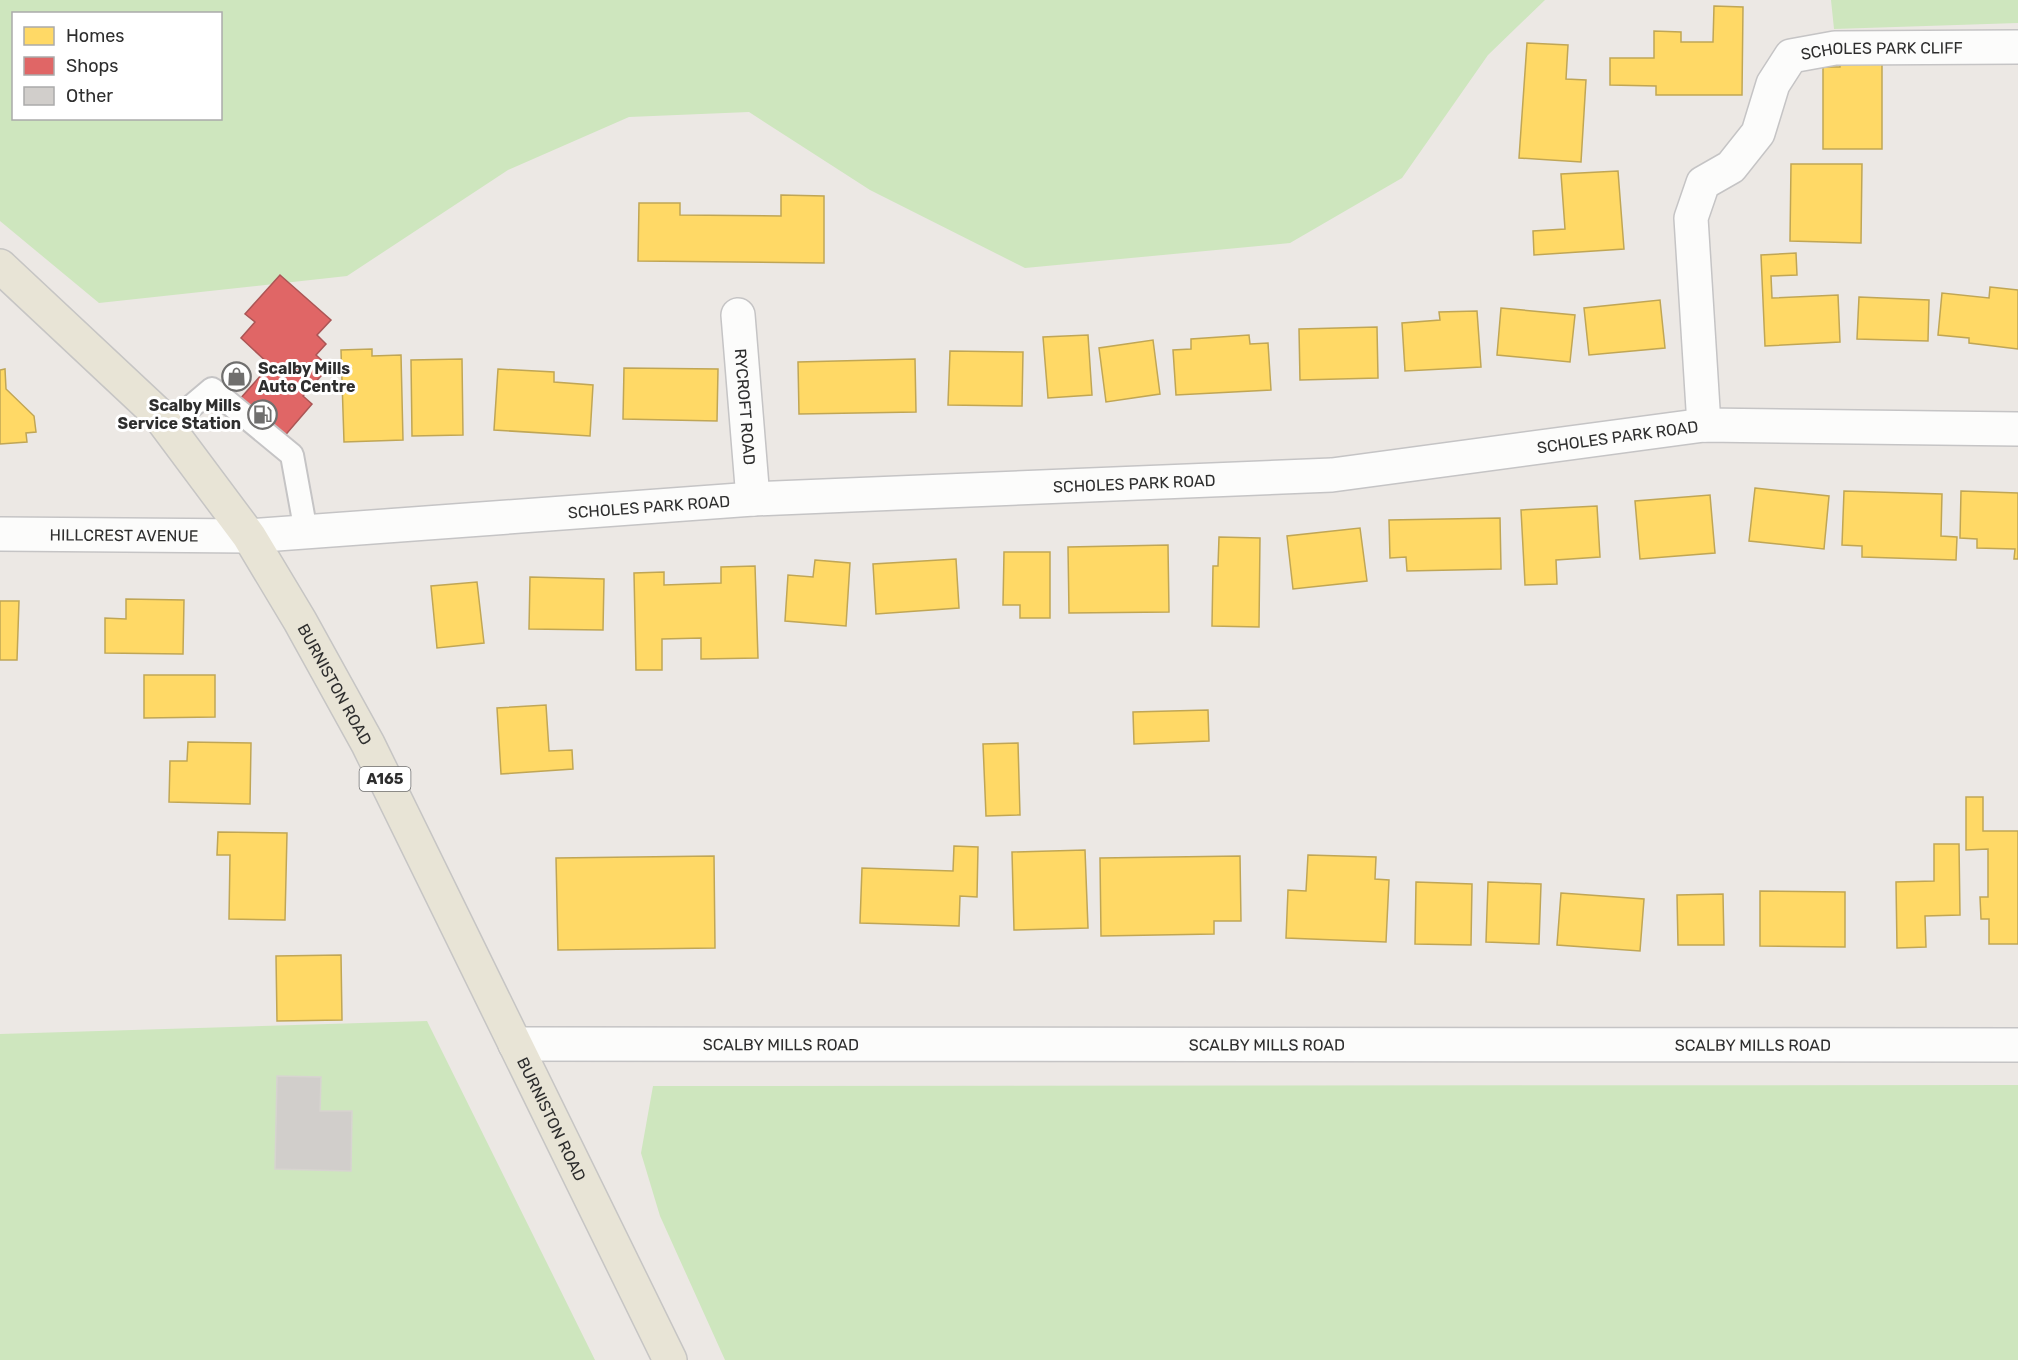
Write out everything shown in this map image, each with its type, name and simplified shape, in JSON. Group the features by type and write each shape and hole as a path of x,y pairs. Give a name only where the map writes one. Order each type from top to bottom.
{"main road":[{"name":"BURNISTON ROAD","path":"0,266 158,414 249,536 300,621 368,744 670,1360"}],"street":[{"name":"SCHOLES PARK CLIFF","path":"1704,425 1691,218 1703,183 1731,167 1758,133 1773,84 1791,56 1835,48 2017,47"},
{"name":"RYCROFT ROAD","path":"738,315 753,499"},
{"name":"SCHOLES PARK ROAD","path":"249,536 753,499 1332,475 1704,425 2018,429"},
{"name":"HILLCREST AVENUE","path":"0,534 249,536"},
{"name":"SCALBY MILLS ROAD","path":"515,1044 2018,1045"}],"lane":[{"path":"167,427 212,389 292,455 306,532"}],"green space":[{"path":"0,0 1545,0 1488,55 1402,178 1290,243 1025,268 870,190 749,112 629,117 508,170 347,276 99,303 0,221"},
{"path":"1831,0 2018,0 2018,23 1834,29"},
{"path":"427,1021 595,1360 0,1360 0,1034"},
{"path":"2018,1085 2018,1360 725,1360 660,1216 641,1153 653,1086"}],"building: Homes":[{"path":"1714,6 1743,7 1742,95 1656,95 1656,86 1610,85 1610,58 1654,58 1654,31 1681,32 1681,42 1713,42"},
{"path":"1527,43 1568,45 1566,79 1586,80 1581,162 1519,158"},
{"path":"1841,48 1882,49 1882,149 1823,149 1823,67 1840,67"},
{"path":"1791,164 1862,164 1861,243 1790,241"},
{"path":"1618,171 1624,249 1534,255 1533,231 1565,229 1561,174"},
{"path":"781,195 824,196 824,263 638,261 639,203 680,203 680,215 781,216"},
{"path":"1796,253 1797,275 1771,276 1772,298 1838,295 1840,342 1765,346 1761,255"},
{"path":"1990,287 2018,290 2018,349 1969,343 1969,338 1938,335 1942,293 1989,298"},
{"path":"1859,297 1929,300 1928,341 1857,339"},
{"path":"1660,300 1665,348 1589,355 1584,308"},
{"path":"1501,308 1575,315 1570,362 1497,355"},
{"path":"1477,311 1481,367 1405,371 1402,323 1440,320 1439,312"},
{"path":"1377,327 1378,378 1300,380 1299,329"},
{"path":"1088,335 1092,395 1048,398 1043,337"},
{"path":"1249,335 1250,344 1268,343 1271,390 1176,395 1173,350 1191,349 1191,339"},
{"path":"1153,340 1160,394 1106,402 1099,348"},
{"path":"372,349 372,356 401,355 403,440 344,442 341,350"},
{"path":"950,351 1023,352 1022,406 948,405"},
{"path":"462,359 463,435 412,436 411,360"},
{"path":"915,359 916,412 799,414 798,362"},
{"path":"624,368 718,369 717,421 623,419"},
{"path":"5,369 6,389 34,416 36,432 26,433 27,442 0,444 0,370"},
{"path":"498,369 554,372 554,382 593,385 590,436 494,430"},
{"path":"1755,488 1829,496 1824,549 1749,541"},
{"path":"1844,491 1942,494 1941,536 1957,537 1956,560 1862,557 1862,546 1842,545"},
{"path":"1961,491 2018,493 2018,559 2014,559 2015,549 1977,548 1977,539 1960,538"},
{"path":"1710,495 1715,553 1640,559 1635,501"},
{"path":"1597,506 1600,557 1556,560 1557,584 1525,585 1521,510"},
{"path":"1500,518 1501,569 1407,571 1406,557 1390,558 1389,520"},
{"path":"1360,528 1367,581 1293,589 1287,536"},
{"path":"1219,537 1260,538 1259,627 1212,626 1213,566 1218,566"},
{"path":"1168,545 1169,612 1069,613 1068,547"},
{"path":"1004,552 1050,552 1050,618 1020,618 1020,605 1003,605"},
{"path":"956,559 959,608 876,614 873,564"},
{"path":"815,560 850,563 846,626 785,621 788,575 813,577"},
{"path":"755,566 758,658 701,659 701,638 662,639 662,670 636,670 634,573 664,572 664,585 721,583 721,567"},
{"path":"530,577 604,579 603,630 529,629"},
{"path":"477,582 484,643 437,648 431,586"},
{"path":"126,599 184,600 183,654 105,653 105,618 126,619"},
{"path":"0,601 19,601 17,660 0,660"},
{"path":"144,675 215,675 215,717 144,718"},
{"path":"546,705 549,751 572,750 573,769 501,774 497,708"},
{"path":"1208,710 1209,741 1134,744 1133,712"},
{"path":"188,742 251,743 250,804 169,802 170,761 187,761"},
{"path":"1018,743 1020,815 986,816 983,744"},
{"path":"1966,797 1983,797 1983,831 2018,831 2018,944 1989,944 1989,919 1981,919 1980,897 1988,897 1988,849 1966,850"},
{"path":"218,832 287,833 285,920 229,919 230,855 217,855"},
{"path":"1934,844 1959,844 1960,915 1925,916 1926,947 1897,948 1896,882 1934,881"},
{"path":"954,846 978,847 977,897 960,896 959,926 860,923 862,868 953,871"},
{"path":"1085,850 1088,928 1014,930 1012,852"},
{"path":"1308,855 1376,857 1375,879 1389,880 1386,942 1286,938 1288,890 1306,891"},
{"path":"714,856 715,948 558,950 556,858"},
{"path":"1240,856 1241,921 1214,921 1214,934 1101,936 1100,858"},
{"path":"1416,882 1472,884 1471,945 1415,944"},
{"path":"1488,882 1541,884 1539,944 1486,942"},
{"path":"1760,891 1845,892 1845,947 1760,946"},
{"path":"1561,893 1644,899 1640,951 1557,945"},
{"path":"1723,894 1724,945 1678,945 1677,895"},
{"path":"341,955 342,1020 277,1021 276,956"}],"building: Shops":[{"path":"280,275 331,320 317,335 326,344 316,355 329,367 303,396 312,404 282,439 239,400 270,365 241,338 255,322 245,314"}],"building: Other":[{"path":"277,1076 321,1077 320,1111 352,1111 351,1171 275,1169"}],"place":[{"name":"Scalby Mills Auto Centre","path":"237,377"},
{"name":"Scalby Mills Service Station","path":"262,414"}]}
